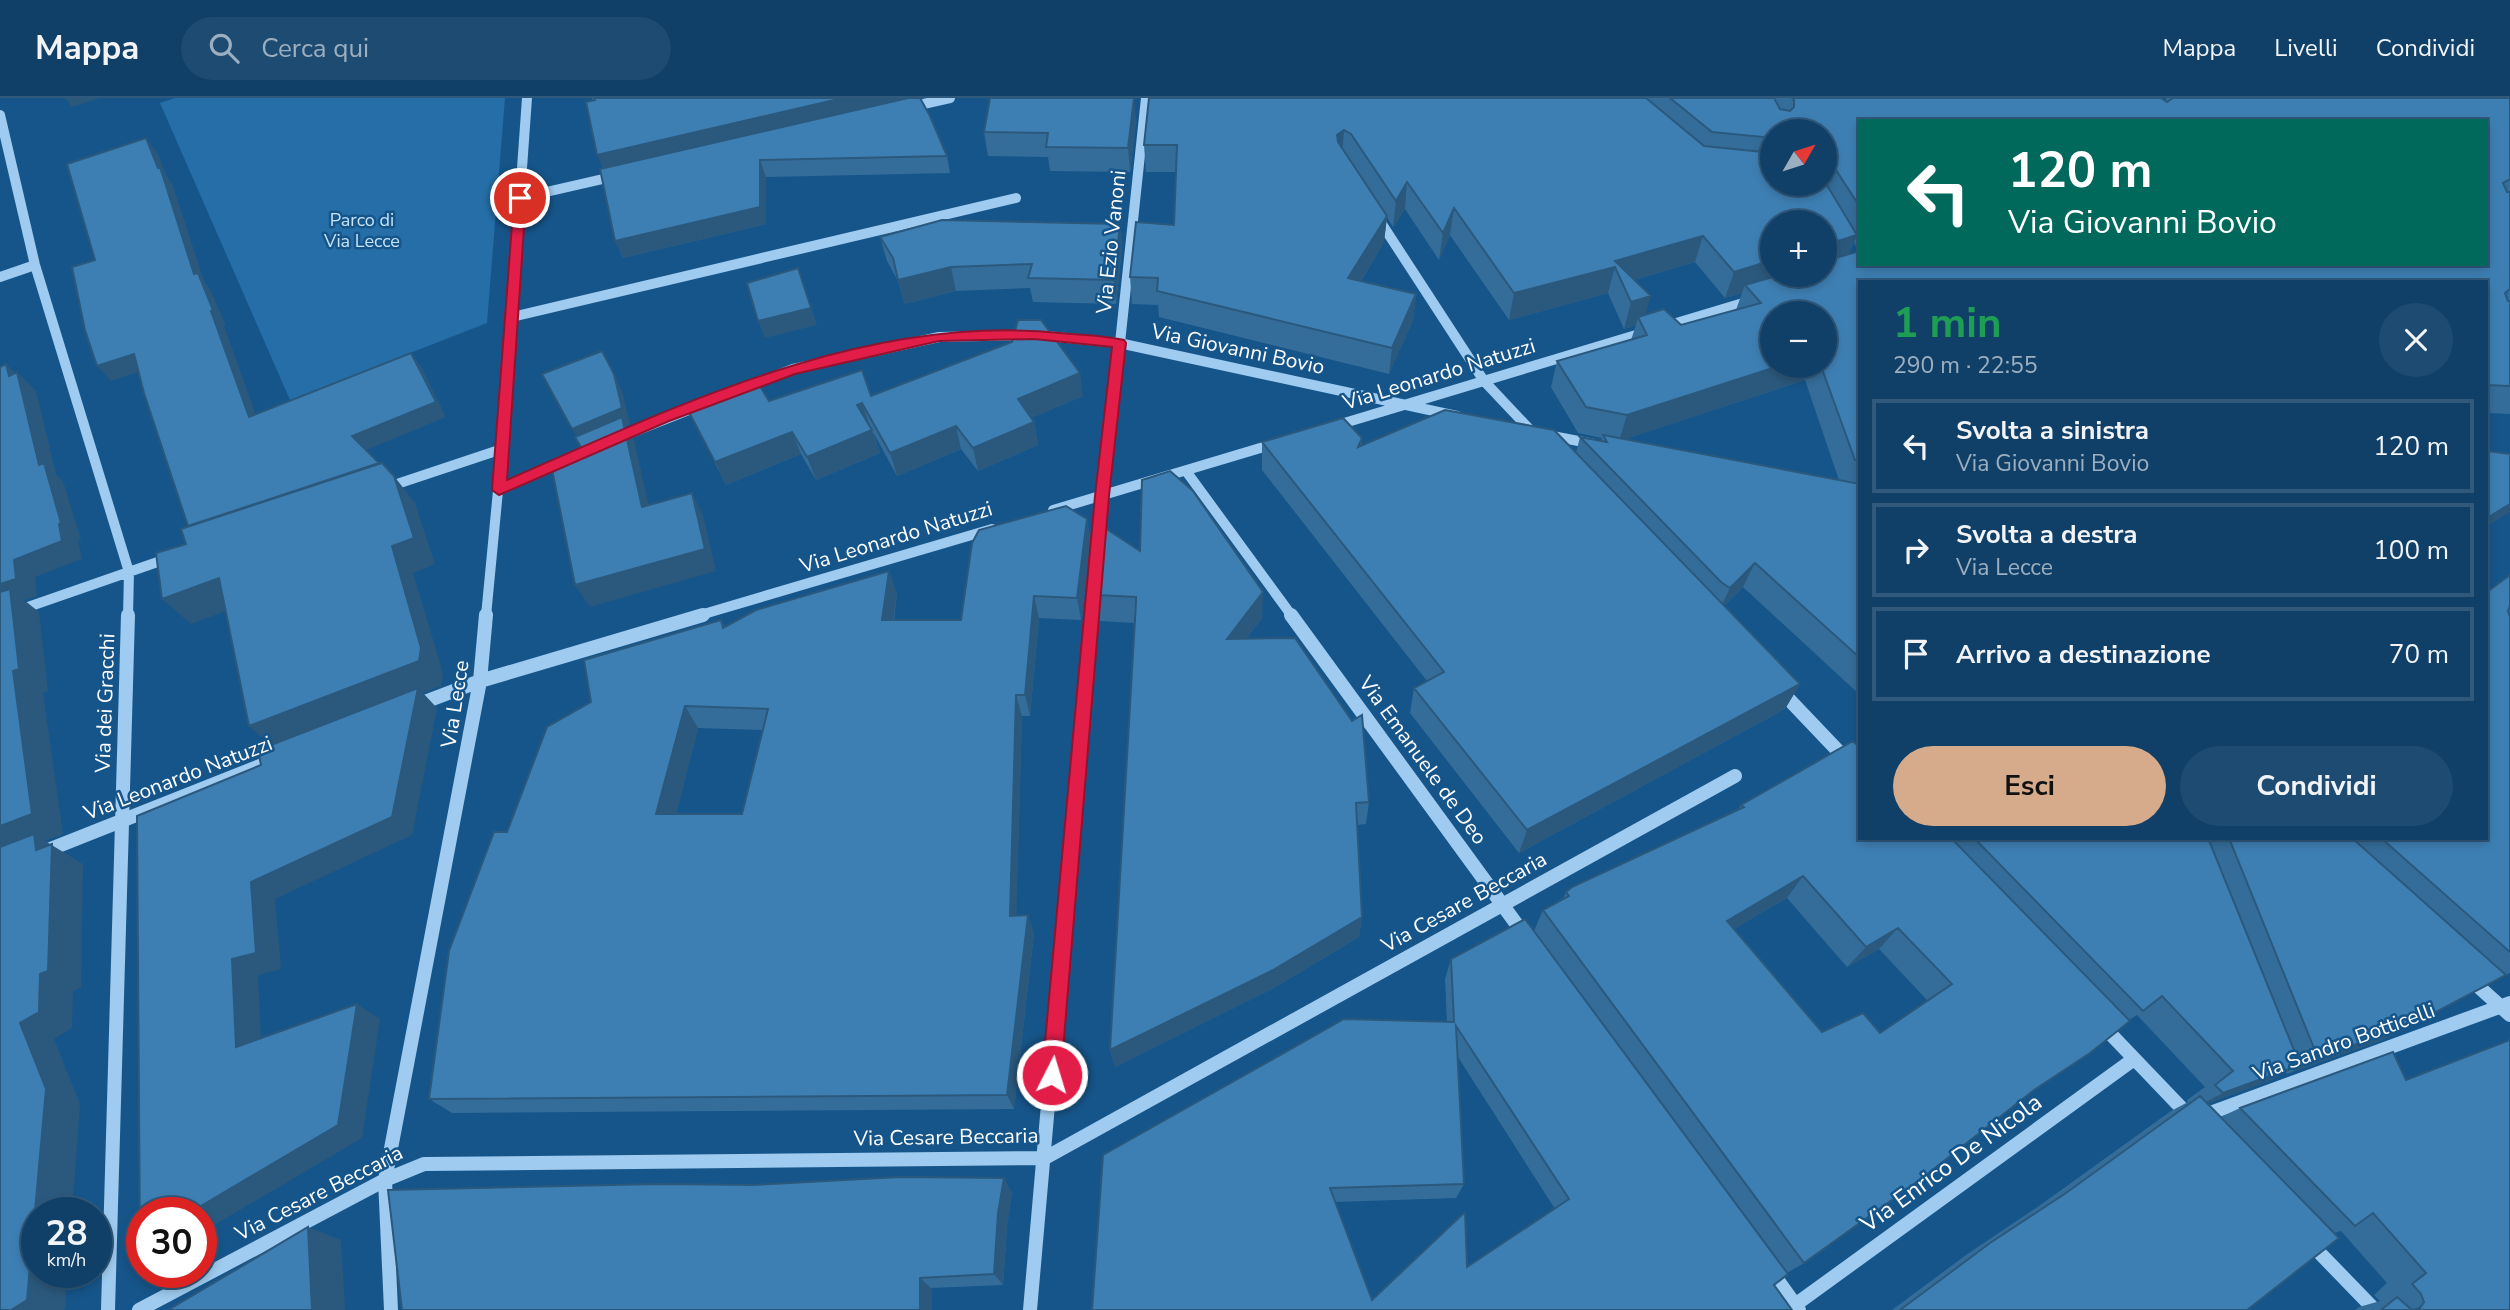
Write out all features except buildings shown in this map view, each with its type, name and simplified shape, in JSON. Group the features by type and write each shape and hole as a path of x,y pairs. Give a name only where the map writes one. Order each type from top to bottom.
{"street":[{"name":"Via Lecce","path":"391,1310 385,1180 480,681 499,490 527,98"},
{"path":"896,111 950,98"},
{"name":"Via Ezio Vanoni","path":"1030,1310 1102,496 1146,98"},
{"name":"Via dei Gracchi","path":"0,115 35,265 129,572 108,1310"},
{"path":"520,198 628,173"},
{"path":"512,317 1016,198"},
{"path":"1373,211 1484,381 1552,452"},
{"path":"0,277 35,265"},
{"name":"Via Leonardo Natuzzi","path":"1314,432 1763,297"},
{"name":"Via Giovanni Bovio","path":"499,490 664,418 793,369 939,337 1034,335 1119,343 1469,418"},
{"path":"1508,427 1601,446"},
{"path":"1036,516 1288,440"},
{"path":"373,492 502,449"},
{"name":"Via Emanuele de Deo","path":"1186,471 1535,949"},
{"name":"Via Leonardo Natuzzi","path":"403,711 480,681 1009,523"},
{"path":"0,617 180,555"},
{"path":"1774,683 1858,772"},
{"name":"Via Leonardo Natuzzi","path":"36,854 287,755"},
{"name":"Via Cesare Beccaria","path":"139,1310 385,1180 424,1164 1045,1158 1735,776"},
{"path":"2459,969 2507,1008"},
{"name":"Via Sandro Botticelli","path":"2197,1124 2279,1081 2507,1008"},
{"path":"2095,1019 2197,1124"},
{"name":"Via Enrico De Nicola","path":"1797,1307 2134,1059"},
{"path":"2298,1230 2375,1310"},
{"path":"1763,1260 1797,1307"}],"green space":[{"name":"Parco di Via Lecce","path":"175,98 505,98 487,323 290,400 160,103"}],"route":[{"path":"520,198 499,490 664,418 793,369 939,337 1034,335 1119,343 1102,496 1052,1075"}]}
